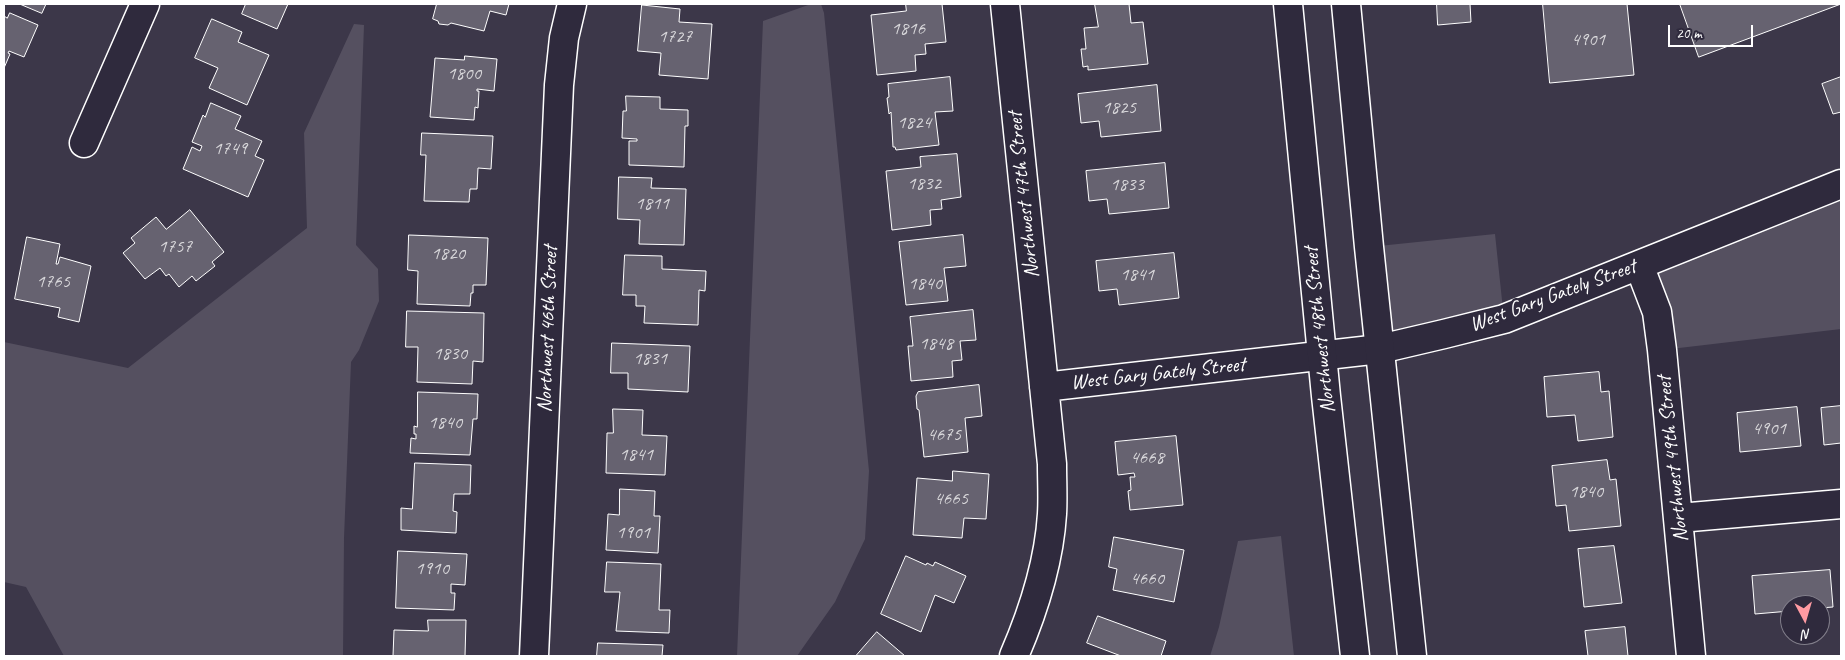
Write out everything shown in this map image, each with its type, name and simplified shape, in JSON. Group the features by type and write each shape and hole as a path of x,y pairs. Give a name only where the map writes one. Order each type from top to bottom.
{"street":[{"path":"84,143 145,4"},
{"name":"Northwest 46th Street","path":"534,656 558,85 564,38 572,4"},
{"name":"Northwest 47th Street","path":"1005,4 1052,464 1052,515 1043,574 1014,656"},
{"name":"Northwest 48th Street","path":"1288,4 1322,356 1355,656"},
{"path":"1346,4 1412,656"},
{"name":"West Gary Gately Street","path":"1044,387 1380,349 1504,319 1841,184"},
{"name":"Northwest 49th Street","path":"1640,265 1657,312 1679,518 1691,656"},
{"path":"1679,518 1841,504"}],"shaded area":[{"path":"811,4 821,4 824,13 869,471 865,539 835,602 797,656 737,656 763,21"},
{"path":"354,24 364,25 356,245 378,269 379,301 359,350 351,362 344,538 343,656 64,656 26,587 4,582 4,342 128,368 307,228 304,133"},
{"path":"1841,184 1841,329 1662,350 1639,265"},
{"path":"1495,234 1504,319 1380,349 1369,247"},
{"path":"1281,536 1294,656 1210,656 1219,627 1238,541"}],"building":[{"path":"20,4 46,4 42,13"},
{"path":"246,4 288,4 277,29 242,14"},
{"path":"437,4 509,4 506,15 490,11 484,31 451,23 448,25 439,24 438,21 433,19"},
{"path":"906,4 942,4 946,42 925,44 926,54 915,55 916,71 877,75 871,15 906,11"},
{"path":"1095,4 1129,4 1131,23 1143,22 1148,64 1088,70 1088,66 1083,67 1081,49 1086,49 1084,28 1098,27"},
{"path":"1437,4 1470,4 1471,22 1438,25"},
{"path":"1543,4 1627,4 1634,75 1550,83"},
{"path":"1680,4 1841,4 1699,57"},
{"path":"642,5 680,9 679,22 712,24 708,79 659,75 661,53 638,51"},
{"path":"10,13 38,25 24,57 9,51 8,53 10,54 4,68 4,16 7,18"},
{"path":"212,19 242,32 238,42 269,55 247,105 209,88 218,68 195,58"},
{"path":"465,56 497,59 494,91 477,89 479,91 478,108 475,107 474,120 430,117 435,58 464,60"},
{"path":"950,77 953,111 935,112 939,145 896,150 893,147 891,112 889,114 887,98 889,97 888,84"},
{"path":"1841,77 1841,112 1833,114 1822,84"},
{"path":"1157,85 1161,131 1101,137 1099,121 1081,123 1078,94"},
{"path":"626,96 660,97 660,109 688,110 688,126 685,126 684,167 629,165 629,141 637,141 637,139 622,138 623,111 626,111"},
{"path":"211,103 241,116 235,129 262,141 255,156 264,160 248,197 183,169 192,147 200,151 202,146 192,142 203,115 205,117"},
{"path":"422,133 493,136 491,169 478,168 477,189 470,189 469,202 424,201 426,155 421,155"},
{"path":"957,154 961,197 941,200 942,209 930,210 931,225 892,230 886,171 921,167 920,157"},
{"path":"1165,163 1169,208 1109,214 1107,199 1089,201 1086,171"},
{"path":"619,177 652,178 651,188 686,189 684,245 639,244 640,220 618,219"},
{"path":"190,210 224,252 212,262 215,266 196,281 192,276 179,287 169,274 166,276 160,268 145,279 123,253 135,243 131,238 156,217 166,229"},
{"path":"409,235 488,238 486,285 473,285 470,306 417,304 418,271 408,270"},
{"path":"963,235 966,266 944,268 948,301 906,305 899,242"},
{"path":"27,237 60,244 56,264 58,264 60,257 91,266 79,322 58,317 60,308 15,299"},
{"path":"1174,253 1179,298 1119,305 1117,289 1099,291 1096,261"},
{"path":"625,255 662,256 662,269 706,271 705,291 699,290 698,325 644,323 645,306 636,306 636,295 623,295"},
{"path":"973,310 976,340 960,341 962,360 952,361 953,377 911,381 908,346 913,346 910,317"},
{"path":"407,311 484,313 483,362 473,361 472,384 417,382 418,347 406,347"},
{"path":"612,343 690,346 688,392 628,389 628,373 611,373"},
{"path":"1599,372 1601,392 1609,391 1613,437 1578,441 1575,415 1547,417 1544,377"},
{"path":"979,385 982,416 965,418 968,452 924,457 919,410 917,409 916,396 918,392"},
{"path":"418,392 478,394 477,419 473,419 470,455 410,453 411,438 416,439 414,426 417,427"},
{"path":"1841,406 1841,443 1824,445 1821,408"},
{"path":"1797,407 1801,446 1740,452 1737,413"},
{"path":"613,409 643,410 642,435 667,436 665,475 606,473 607,433 613,433"},
{"path":"1176,436 1183,505 1130,510 1128,491 1131,490 1130,477 1135,477 1134,473 1118,475 1115,442"},
{"path":"1607,460 1610,480 1616,479 1621,526 1569,531 1566,505 1556,506 1552,466"},
{"path":"415,463 471,465 470,494 454,494 453,511 457,512 456,533 401,530 401,508 412,509"},
{"path":"953,471 989,474 986,519 964,518 962,538 913,535 917,478 952,481"},
{"path":"620,489 655,491 654,516 660,516 658,553 606,550 608,514 619,515"},
{"path":"1114,537 1184,550 1174,602 1113,590 1117,569 1109,567"},
{"path":"1614,546 1622,603 1584,607 1578,549"},
{"path":"398,551 467,554 465,585 451,584 451,593 455,593 454,610 396,608"},
{"path":"906,556 926,565 927,563 933,566 935,562 966,576 954,603 935,595 921,632 881,614"},
{"path":"607,562 661,564 659,610 670,610 669,633 616,631 620,592 605,592"},
{"path":"1830,570 1833,607 1830,607 1830,595 1780,595 1780,612 1755,614 1752,576"},
{"path":"1098,616 1166,641 1161,656 1121,656 1087,643"},
{"path":"428,620 466,620 465,656 393,656 394,630 428,631"},
{"path":"1625,627 1628,656 1588,656 1585,631"},
{"path":"877,632 905,656 856,656"},
{"path":"598,643 663,645 662,656 597,656"}]}
